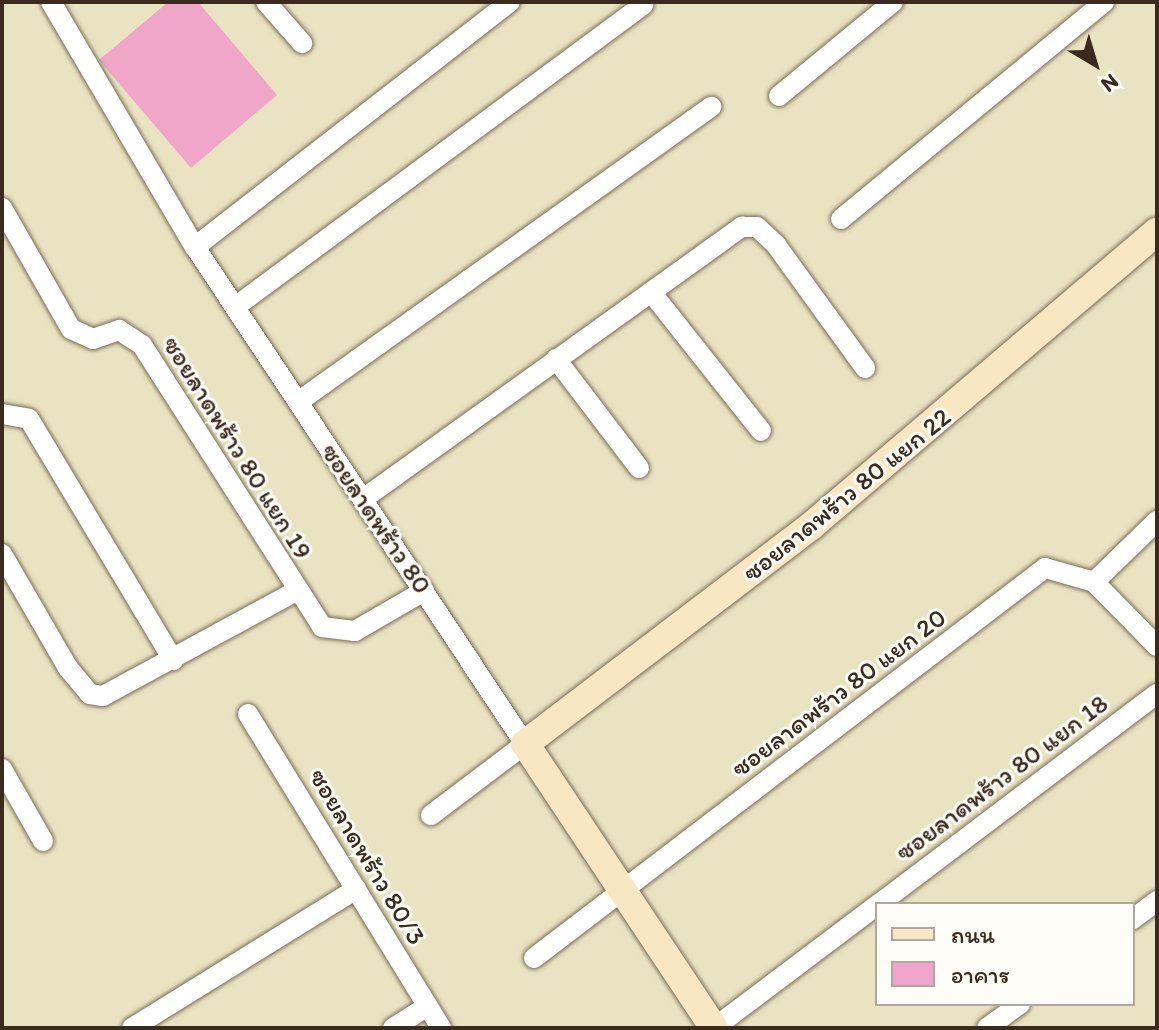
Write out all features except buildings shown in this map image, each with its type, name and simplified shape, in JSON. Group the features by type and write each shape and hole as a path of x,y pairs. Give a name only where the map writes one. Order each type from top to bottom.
{"street":[{"path":"266,2 302,43"},
{"path":"195,247 510,2"},
{"path":"779,96 893,2"},
{"path":"841,219 1104,2"},
{"name":"ซอยลาดพร้าว 80","path":"54,3 195,247 714,1028"},
{"path":"235,307 643,5"},
{"path":"298,402 711,107"},
{"name":"ซอยลาดพร้าว 80 แยก 19","path":"2,208 71,329 93,339 119,330 142,345 296,591 322,627 355,631 424,591"},
{"path":"363,499 721,238 757,227 865,368"},
{"name":"ซอยลาดพร้าว 80 แยก 22","path":"525,744 811,526 1157,232"},
{"path":"651,292 761,431"},
{"path":"556,359 639,468"},
{"path":"2,414 29,419 173,660"},
{"path":"1094,582 1157,521"},
{"path":"2,554 90,694 103,696 296,591"},
{"name":"ซอยลาดพร้าว 80 แยก 20","path":"623,891 1045,568 1094,582 1157,646"},
{"name":"ซอยลาดพร้าว 80 แยก 18","path":"882,902 1157,694"},
{"name":"ซอยลาดพร้าว 80/3","path":"248,714 441,1028"},
{"path":"431,815 525,744"},
{"path":"2,769 43,841"},
{"path":"132,1028 356,889"},
{"path":"534,958 623,891"},
{"path":"1135,918 1157,901"},
{"name":"ซอยลาดพร้าว 80 แยก 18","path":"714,1028 875,907"},
{"path":"393,1028 428,1006"},
{"path":"987,1028 1017,1006"}]}
